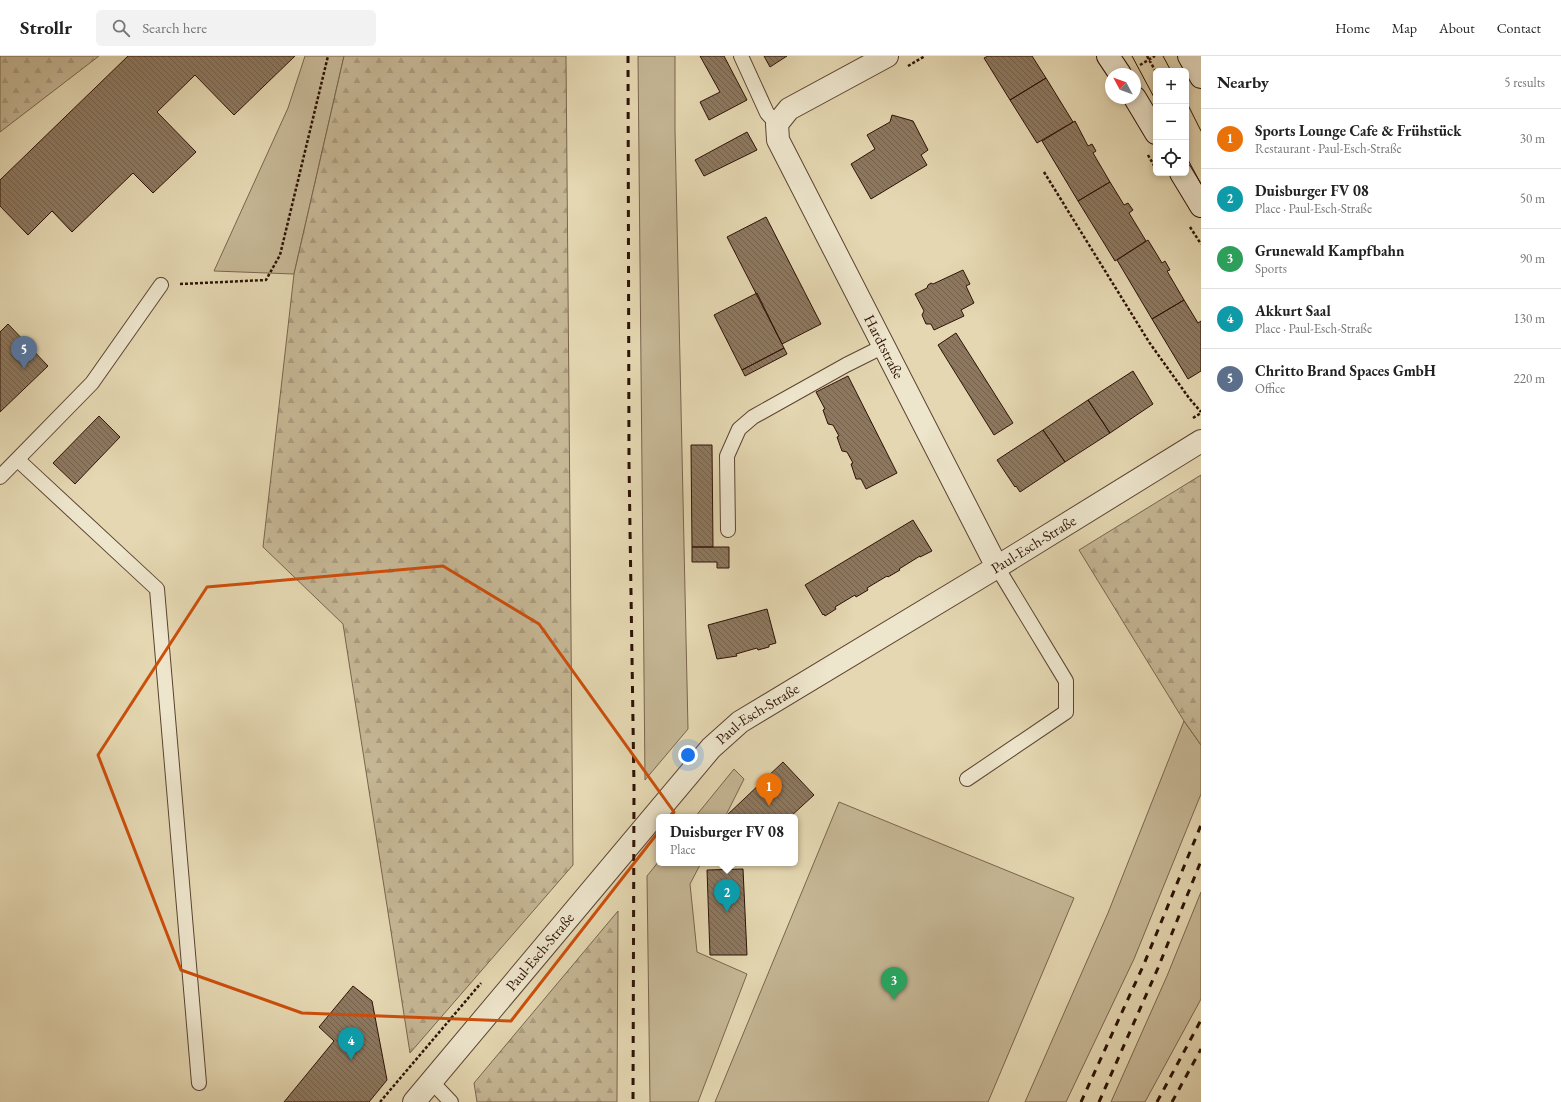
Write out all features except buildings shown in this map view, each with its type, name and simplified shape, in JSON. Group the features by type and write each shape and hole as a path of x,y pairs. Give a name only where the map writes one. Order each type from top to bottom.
{"street":[{"path":"1108,56 1116,68"},
{"path":"1189,56 1201,77"},
{"path":"777,124 790,109 896,62"},
{"path":"1139,104 1153,128"},
{"name":"Hardtstraße","path":"777,124 778,140 997,567"},
{"path":"1183,176 1201,206"},
{"name":"Paul-Esch-Straße","path":"414,1102 711,748 740,722 997,567 1201,441"}],"lane":[{"path":"741,56 767,113 777,124"},
{"path":"0,477 92,383 161,285"},
{"path":"728,530 727,456 739,429 753,417 884,346"},
{"path":"18,460 157,589 199,1083"},
{"path":"967,779 1066,712 1066,681 997,567"},
{"path":"431,1082 451,1102"}],"path":[{"path":"161,285 266,280 280,255 328,56"},
{"path":"896,62 925,56"},
{"path":"1147,56 1154,68"},
{"path":"1044,172 1149,342 1189,398 1201,412"},
{"path":"380,1102 482,982"}],"highlighted area":[{"path":"443,566 539,624 674,812 511,1021 302,1013 181,970 98,755 207,587"}],"green space":[{"path":"0,56 99,56 0,132"},
{"path":"305,56 344,56 294,274 214,271 288,108"},
{"path":"344,56 566,56 573,865 410,1053 343,624 263,547 294,274"},
{"path":"638,56 675,56 675,130 688,729 645,780"},
{"path":"1201,475 1201,745 1184,721 1079,550"},
{"path":"1184,721 1201,745 1201,794 1134,959 1066,1102 1025,1102 1108,913"},
{"path":"734,769 744,779 726,814 697,814"},
{"path":"839,802 1074,898 988,1102 715,1102"},
{"path":"656,865 656,866 699,866 690,884 697,952 747,974 698,1102 650,1102 647,876"},
{"path":"1201,892 1201,999 1145,1102 1111,1102 1167,976"},
{"path":"618,911 617,1102 477,1102 474,1083"}],"tram line":[{"path":"1132,56 1153,95"},
{"path":"1163,56 1169,68"},
{"path":"1188,104 1201,131"},
{"path":"1189,162 1201,184"}],"railway":[{"path":"628,56 629,463 634,787 633,1102"},
{"path":"1081,1102 1144,964 1201,825"},
{"path":"1099,1102 1158,968 1201,861"},
{"path":"1157,1102 1201,1020"},
{"path":"1172,1102 1201,1049"}],"place":[{"name":"Chritto Brand Spaces GmbH","path":"24,369"},
{"name":"Sports Lounge Cafe & Frühstück","path":"769,806"},
{"name":"Duisburger FV 08","path":"727,912"},
{"name":"Grunewald Kampfbahn","path":"894,1000"},
{"name":"Akkurt Saal","path":"351,1060"}]}
